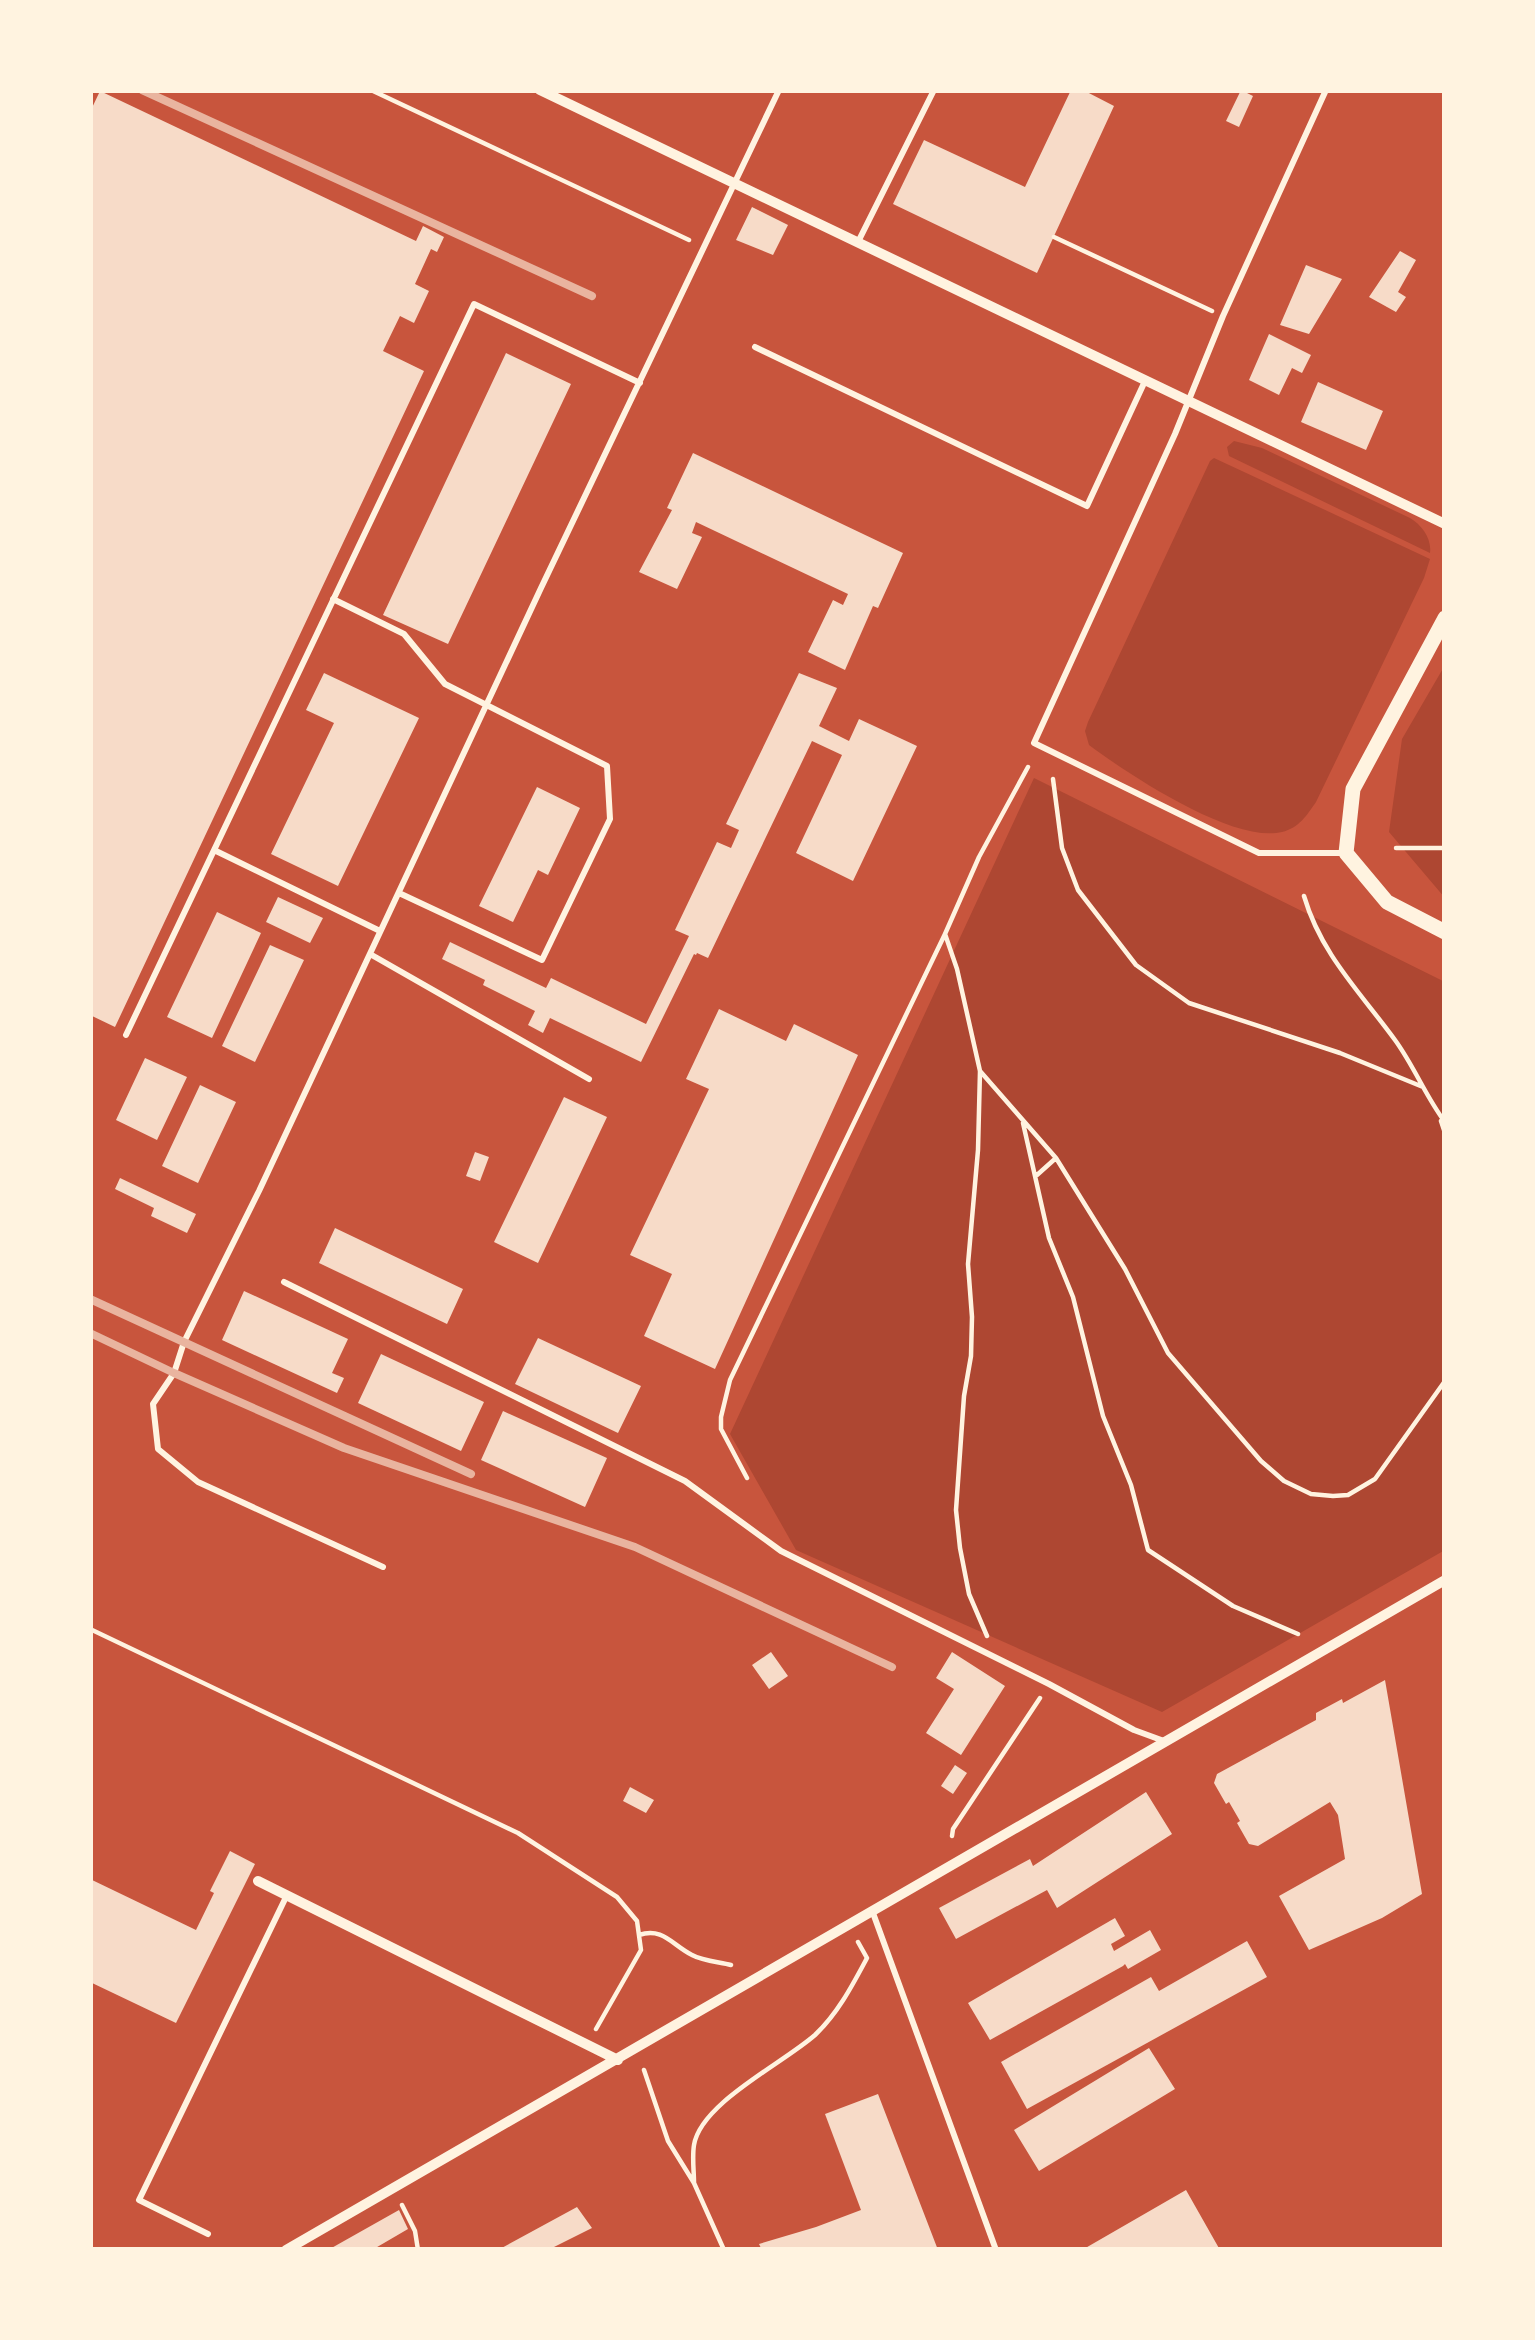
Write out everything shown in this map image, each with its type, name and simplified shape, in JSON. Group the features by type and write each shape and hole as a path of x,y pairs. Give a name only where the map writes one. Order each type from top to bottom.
{"main road":[{"path":"1445,618 1353,789 1346,853 1387,902 1445,932"}],"street":[{"path":"540,90 1445,524"},
{"path":"286,2250 1445,1580"},
{"path":"258,1881 618,2060"}],"lane":[{"path":"383,1567 198,1482 158,1449 152,1405 174,1373 184,1342 779,90"},
{"path":"858,242 934,90"},
{"path":"1326,90 1034,743 1259,853 1346,853"},
{"path":"126,1035 474,304 640,383"},
{"path":"755,347 1087,506 1146,379"},
{"path":"333,599 404,634 446,684 607,766 610,819 542,960 398,893"},
{"path":"214,850 380,931"},
{"path":"370,954 589,1079"},
{"path":"284,1282 685,1481 781,1551 1164,1741"},
{"path":"208,2234 139,2200 287,1895"},
{"path":"872,1910 996,2250"}],"path":[{"path":"370,90 705,247"},
{"path":"1054,237 1223,316"},
{"path":"747,1478 722,1429 730,1380 979,857 1028,767"},
{"path":"1053,779 1062,848 1078,890 1136,965 1189,1003 1357,1059 1423,1087"},
{"path":"1396,848 1445,848"},
{"path":"1304,896 1313,928 1398,1043 1442,1119 1445,1133"},
{"path":"945,934 980,1071 968,1264 971,1356 956,1510 970,1594 996,1658"},
{"path":"980,1071 1056,1158 1126,1269 1168,1353 1261,1461 1284,1481 1311,1494 1333,1496 1348,1495 1375,1479 1445,1381"},
{"path":"1022,1119 1049,1238 1073,1297 1103,1416 1131,1485 1148,1550 1233,1606 1298,1634"},
{"path":"1035,1177 1056,1158"},
{"path":"90,1629 518,1833 616,1897 637,1921 641,1949 587,2044"},
{"path":"952,1836 1049,1684"},
{"path":"639,1934 664,1935 694,1957 731,1965"},
{"path":"694,2183 694,2142 719,2102 817,2033 844,2001 866,1958 858,1942"},
{"path":"644,2070 668,2141 694,2183 724,2250"},
{"path":"402,2205 416,2230 418,2250"}],"shaded area":[{"path":"1234,441 1262,448 1410,518 1425,533 1430,553 1229,456 1227,447"},
{"path":"1214,458 1430,559 1316,802 1298,824 1282,832 1237,828 1182,804 1089,745 1085,731"},
{"path":"1445,665 1445,898 1389,832 1402,739"},
{"path":"1034,778 1445,982 1445,1550 1162,1712 796,1550 730,1434"}],"building":[{"path":"1071,90 1083,90 1114,106 1037,273 893,204 924,140 1025,187"},
{"path":"1241,90 1253,96 1239,127 1226,121"},
{"path":"100,91 416,241 423,226 444,237 437,252 431,249 415,284 429,291 414,323 400,316 383,351 424,371 115,1027 90,1015 90,112"},
{"path":"752,207 788,225 773,255 736,240"},
{"path":"1400,251 1416,260 1398,292 1406,297 1396,312 1369,297"},
{"path":"1306,265 1342,279 1309,334 1280,325"},
{"path":"1269,334 1311,355 1302,373 1292,368 1279,395 1249,380"},
{"path":"506,353 571,384 448,644 383,615"},
{"path":"1318,382 1383,411 1366,450 1301,422"},
{"path":"693,453 903,553 845,670 808,652 833,600 843,605 848,594 696,522 692,533 702,537 677,589 639,572 672,510 667,508"},
{"path":"324,673 419,718 338,886 271,854 334,723 306,710"},
{"path":"799,673 837,688 819,726 849,741 859,719 917,746 853,881 796,853 842,755 812,741 708,958 694,954 641,1062 550,1018 543,1033 528,1025 535,1011 442,959 450,942 546,988 551,978 646,1024 689,936 675,930 717,842 731,848 739,830 726,824"},
{"path":"537,787 580,808 548,875 538,870 513,922 479,906"},
{"path":"278,897 323,918 310,943 266,922"},
{"path":"217,912 261,933 212,1038 167,1017"},
{"path":"270,945 304,960 255,1062 222,1046"},
{"path":"719,1009 786,1041 794,1024 858,1055 715,1369 644,1336 672,1274 630,1255 709,1089 686,1079"},
{"path":"145,1058 187,1077 157,1140 116,1120"},
{"path":"200,1085 236,1102 198,1183 162,1166"},
{"path":"564,1097 607,1117 538,1263 494,1242"},
{"path":"475,1152 489,1157 480,1181 466,1176"},
{"path":"120,1178 196,1214 187,1233 151,1216 154,1208 115,1189"},
{"path":"335,1228 463,1289 447,1324 319,1263"},
{"path":"244,1291 348,1339 332,1373 344,1378 337,1393 222,1340"},
{"path":"538,1338 641,1386 618,1433 515,1384"},
{"path":"381,1354 484,1402 461,1451 358,1403"},
{"path":"503,1411 607,1458 585,1507 481,1460"},
{"path":"771,1652 788,1676 769,1689 752,1665"},
{"path":"952,1652 1005,1686 961,1755 926,1733 954,1689 936,1678"},
{"path":"1385,1680 1422,1894 1382,1918 1309,1950 1279,1896 1345,1859 1338,1815 1330,1802 1258,1846 1249,1844 1240,1821 1214,1783 1217,1774 1316,1720 1316,1713"},
{"path":"955,1765 967,1773 953,1794 941,1786"},
{"path":"630,1787 654,1800 646,1813 623,1801"},
{"path":"1146,1792 1172,1834 1057,1908 1047,1890 956,1939 939,1908 1030,1859 1033,1866"},
{"path":"230,1851 255,1864 176,2023 90,1982 90,1879 196,1930"},
{"path":"1115,1918 1125,1936 1111,1944 1114,1951 1150,1930 1161,1950 1128,1969 1125,1964 990,2040 968,2003"},
{"path":"1247,1941 1267,1977 1027,2109 1001,2062 1151,1977 1159,1991"},
{"path":"1149,2048 1175,2089 1039,2171 1014,2130"},
{"path":"878,2094 938,2250 762,2250 759,2244 861,2210 825,2114"},
{"path":"1186,2190 1220,2250 1082,2250"},
{"path":"577,2207 592,2228 548,2250 498,2250"},
{"path":"399,2210 408,2229 372,2250 328,2250"}],"railway":[{"path":"142,90 592,296"},
{"path":"90,1299 471,1474"},
{"path":"90,1333 344,1448 635,1547 892,1667"}]}
